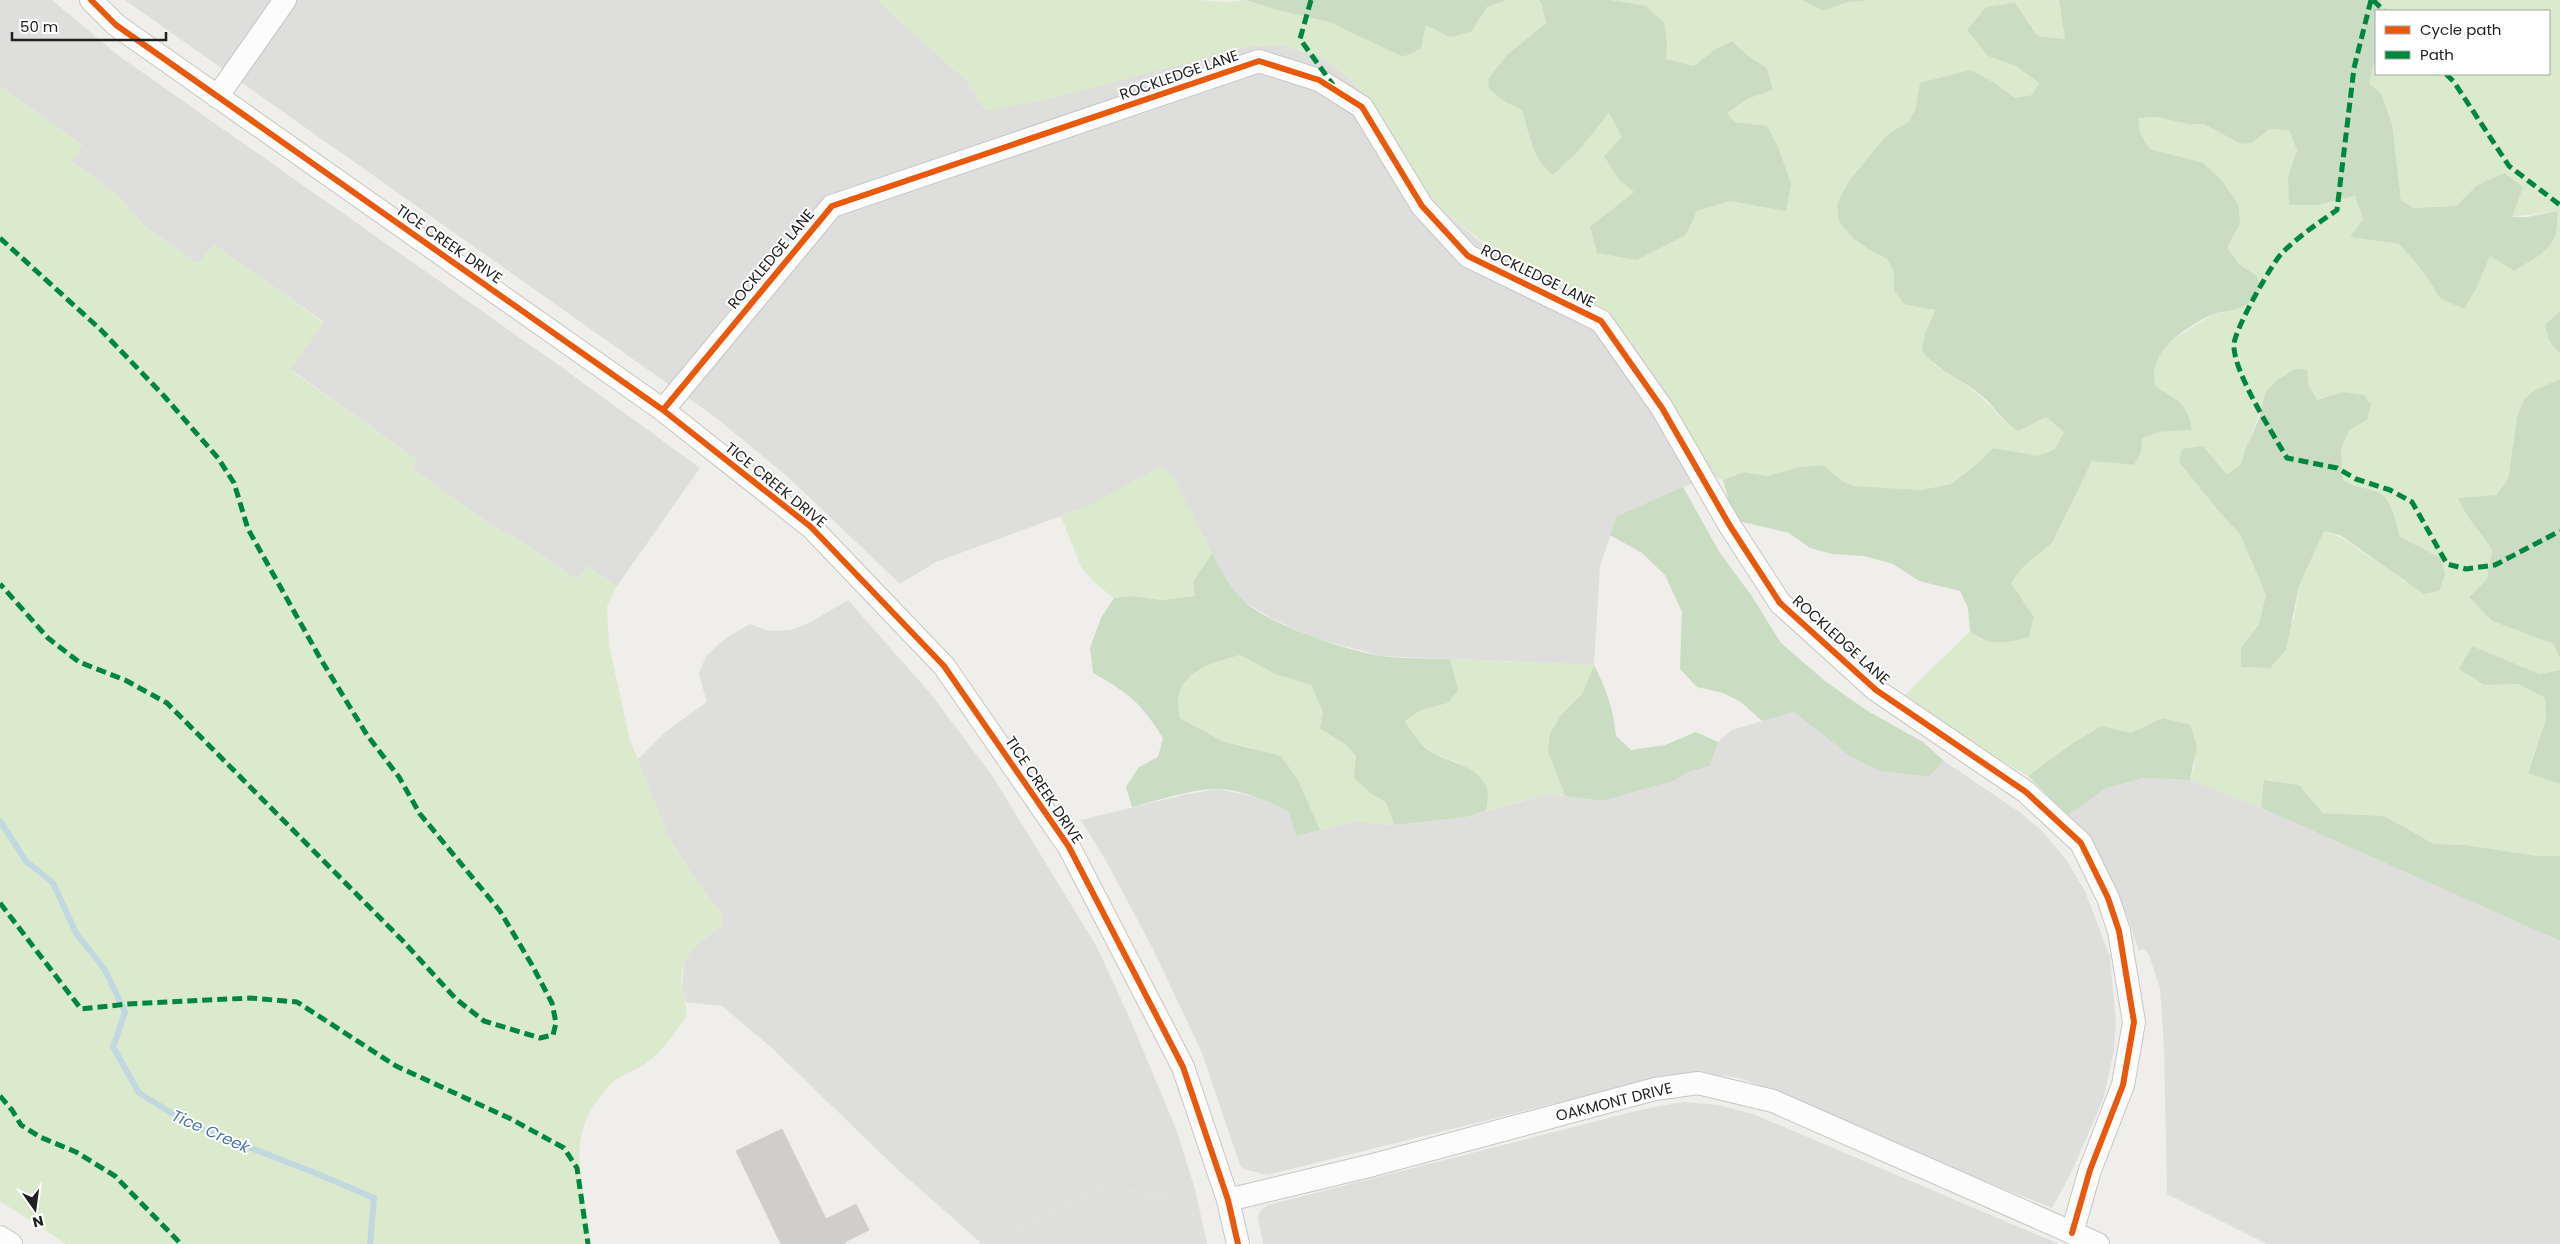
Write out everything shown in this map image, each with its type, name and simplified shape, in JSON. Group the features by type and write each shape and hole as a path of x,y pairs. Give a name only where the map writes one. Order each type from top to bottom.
{"street":[{"name":"TICE CREEK DRIVE","path":"91,0 116,25 663,410 811,527 944,666 1069,848 1183,1067 1228,1200 1238,1244"},
{"path":"217,96 285,0"},
{"name":"ROCKLEDGE LANE","path":"663,410 832,206 1259,61 1319,80 1362,107 1422,206 1468,256 1601,321 1662,408 1730,526 1780,603 1876,690 2026,792 2081,843 2108,898 2119,931 2134,1022 2123,1085 2090,1170 2072,1233"},
{"name":"OAKMONT DRIVE","path":"1228,1200 1373,1165 1655,1089 1698,1083 1773,1101 2098,1244"},
{"path":"0,1237 11,1244"}],"shaded area":[{"path":"0,0 52,0 119,56 553,361 700,468 617,586 587,566 577,580 519,540 494,527 411,468 417,460 290,369 324,322 214,245 198,264 144,226 117,194 71,161 82,145 0,86"},
{"path":"125,0 877,0 967,81 986,111 1249,46 1279,45 1323,57 1352,81 1373,105 1417,178 1442,209 1479,241 1616,325 1638,350 1711,475 1617,516 1600,566 1594,665 1382,656 1311,637 1271,618 1242,600 1226,581 1174,480 1088,506 936,562 900,584 788,477 715,417"},
{"path":"848,600 930,693 993,777 1097,947 1130,1019 1176,1129 1195,1189 1161,1193 1125,1191 1108,1182 980,1242 896,1168 771,1047 722,1006 686,1002 682,988 684,962 693,948 722,925 723,916 699,885 667,834 637,760 664,733 707,702 699,674 706,656 726,638 750,624 769,631 790,630 809,623"},
{"path":"1794,712 1851,757 1880,771 1929,777 1944,761 2021,813 2043,832 2067,861 2085,891 2110,957 2116,1022 2114,1050 2103,1100 2071,1173 2052,1208 1785,1095 1740,1078 1699,1073 1668,1075 1267,1175 1244,1169 1240,1165 1202,1053 1152,947 1106,861 1081,820 1183,795 1218,789 1255,797 1288,811 1298,836 1354,821 1394,825 1466,817 1548,794 1602,801 1676,780 1685,773 1710,766 1718,742 1732,730"},
{"path":"2144,778 2190,780 2227,793 2560,941 2560,1244 2267,1244 2167,1194 2164,1047 2160,988 2149,955 2144,949 2139,951 2128,918 2105,868 2068,815 2106,788"},
{"path":"1683,1102 1718,1105 1753,1114 2059,1244 1263,1244 1258,1217 1261,1210 1268,1205 1644,1109"},
{"path":"1108,1182 1125,1191 1161,1193 1195,1189 1207,1244 980,1244 980,1242"}],"green space":[{"path":"877,0 1198,0 1226,2 1246,0 1277,10 1329,22 1403,57 1426,25 1471,32 1487,7 1507,0 1538,0 1541,2 1546,23 1507,55 1507,103 1522,110 1535,153 1553,175 1580,149 1609,113 1622,137 1620,181 1634,192 1637,260 1686,235 1697,211 1730,201 1786,210 1727,112 1747,99 1773,90 1767,68 1748,56 1732,41 1714,50 1694,66 1665,59 1667,44 1617,2 1610,0 1801,0 1823,11 1848,2 1871,0 2059,0 2065,39 2038,36 2026,17 1988,56 2016,66 2039,83 2032,95 2015,98 1993,82 1916,108 1909,121 1887,135 1839,222 1853,238 1887,259 1894,272 1894,291 1935,310 1925,334 1934,365 1973,390 2006,423 2037,421 2046,417 2064,432 2055,449 2038,456 1993,448 1976,465 1951,484 1921,490 1854,486 1842,481 1824,465 1800,467 1767,476 1744,472 1723,480 1711,475 1638,350 1616,325 1505,260 1442,209 1417,178 1373,105 1352,81 1323,57 1279,45 1249,46 1054,98 986,111 967,81"},
{"path":"1246,0 1507,0 1487,7 1471,32 1450,37 1426,25 1421,48 1403,57 1329,22 1277,10"},
{"path":"1538,0 1610,0 1646,6 1664,23 1667,44 1666,59 1694,66 1714,50 1732,41 1748,56 1767,68 1773,90 1747,99 1727,113 1734,122 1767,126 1779,149 1791,184 1786,211 1730,201 1697,211 1686,235 1637,260 1597,253 1590,227 1634,192 1620,181 1604,156 1622,137 1609,113 1580,149 1553,175 1540,161 1532,146 1522,110 1507,103 1489,89 1488,79 1507,55 1546,23 1541,2"},
{"path":"1801,0 1871,0 1848,2 1823,11"},
{"path":"2059,0 2381,0 2382,10 2375,10 2375,60 2369,83 2381,93 2392,124 2401,200 2413,208 2456,206 2476,186 2504,173 2523,187 2512,217 2527,217 2557,211 2557,224 2552,242 2547,248 2514,271 2490,256 2477,287 2464,309 2441,299 2419,266 2399,244 2350,237 2363,219 2355,196 2318,205 2289,205 2288,177 2297,150 2289,130 2269,129 2252,143 2241,144 2204,124 2188,124 2157,117 2138,118 2140,134 2150,149 2203,163 2222,181 2238,204 2240,224 2227,247 2239,264 2257,276 2261,289 2244,306 2211,315 2189,327 2169,343 2161,353 2156,363 2154,375 2156,387 2176,399 2185,408 2192,430 2159,432 2142,438 2141,453 2134,465 2092,461 2052,543 2024,566 2011,583 2034,617 2029,637 2013,641 1991,642 1970,631 1968,608 1960,591 1919,581 1893,564 1864,556 1832,554 1810,548 1789,533 1734,520 1723,480 1744,472 1767,476 1800,467 1824,465 1842,481 1854,486 1921,490 1951,484 1976,465 1993,448 2038,456 2055,449 2064,432 2046,417 2018,431 2007,423 1974,389 1928,358 1922,351 1925,334 1935,310 1904,304 1894,291 1894,272 1887,259 1853,238 1839,222 1837,204 1849,181 1887,135 1909,121 1916,108 1920,83 1970,70 1993,82 2015,98 2032,95 2039,83 2016,66 1988,56 1967,30 1986,7 2015,3 2038,36 2065,39"},
{"path":"2381,0 2560,0 2560,312 2545,325 2549,342 2560,354 2560,379 2517,418 2508,479 2496,495 2458,498 2469,518 2492,550 2487,579 2469,597 2492,621 2554,644 2560,659 2560,670 2540,674 2472,646 2485,685 2519,684 2545,698 2546,719 2528,772 2560,784 2560,856 2537,856 2465,845 2434,844 2384,816 2323,813 2299,785 2265,780 2261,808 2190,780 2195,764 2163,718 2131,733 2101,726 2073,743 2028,776 1974,745 1904,696 1970,631 1982,640 2034,617 2011,583 2024,566 2052,543 2092,461 2134,465 2141,453 2142,438 2159,432 2192,430 2185,408 2176,399 2156,387 2153,378 2156,359 2171,341 2212,315 2231,310 2257,276 2239,264 2227,247 2240,224 2172,155 2150,149 2140,134 2137,118 2157,117 2188,124 2204,124 2241,144 2252,143 2269,129 2289,130 2297,150 2288,177 2319,205 2355,196 2363,219 2350,237 2399,244 2419,266 2441,299 2477,287 2490,255 2557,211 2511,217 2476,186 2456,206 2413,208 2401,200 2392,124 2381,93 2369,83 2375,60 2375,75 2550,75 2550,10 2382,10","holes":["2307,370 2309,386 2317,400 2343,392 2349,430 2341,450 2343,480 2382,495 2387,499 2393,511 2400,537 2441,558 2405,582 2344,540 2324,531 2299,586 2294,620 2241,648 2259,624 2266,595 2240,534 2221,514 2179,462 2203,446 2228,474 2242,465 2265,393"]},
{"path":"0,86 82,145 71,161 117,194 144,226 198,264 214,244 324,323 290,370 417,460 411,468 494,527 519,540 577,580 587,566 617,586 607,607 609,645 629,737 667,834 699,885 723,916 722,925 692,951 683,966 682,987 687,1015 668,1041 651,1059 612,1083 596,1103 586,1122 580,1141 579,1160 591,1244 66,1244 0,1201"},
{"path":"2559,312 2560,354 2549,341 2545,325"},
{"path":"2296,369 2307,370 2309,386 2317,400 2343,392 2364,395 2371,405 2367,420 2349,430 2341,450 2343,480 2352,485 2372,490 2387,499 2393,511 2400,537 2441,558 2445,574 2439,591 2424,594 2340,535 2324,531 2299,586 2286,650 2270,668 2241,667 2241,648 2259,624 2266,595 2240,534 2221,514 2179,462 2182,449 2203,446 2227,474 2241,465 2245,450 2259,419 2265,393 2277,380"},
{"path":"2560,379 2560,659 2554,644 2492,621 2469,597 2487,579 2492,550 2469,518 2458,498 2496,495 2508,479 2517,418 2524,399 2535,390"},
{"path":"1161,466 1174,479 1212,553 1193,582 1195,596 1162,600 1130,596 1114,598 1096,584 1081,567 1061,516 1088,506"},
{"path":"1683,487 1720,553 1751,595 1781,643 1825,681 1866,710 1923,742 1944,761 1929,777 1880,771 1851,757 1794,712 1762,721 1741,702 1723,693 1697,687 1680,669 1682,612 1665,575 1642,553 1610,535 1617,516"},
{"path":"1212,553 1228,582 1241,598 1252,608 1286,626 1327,642 1366,653 1407,658 1450,659 1458,690 1448,703 1421,710 1405,721 1426,748 1436,755 1472,770 1478,775 1488,790 1486,811 1466,817 1394,825 1386,802 1370,793 1354,778 1356,756 1344,743 1320,729 1323,712 1311,685 1275,674 1240,655 1213,663 1188,678 1179,694 1180,718 1222,741 1281,756 1298,780 1320,830 1297,836 1288,811 1237,791 1209,789 1175,795 1132,807 1126,787 1139,767 1158,757 1163,738 1148,716 1133,700 1116,686 1093,673 1090,648 1101,618 1114,598 1130,596 1162,600 1195,596 1193,582"},
{"path":"2472,646 2540,674 2560,670 2560,784 2528,773 2546,719 2545,698 2519,684 2485,685 2459,669"},
{"path":"1240,655 1275,674 1311,685 1323,712 1321,729 1344,743 1356,756 1370,793 1386,802 1394,825 1354,821 1320,830 1310,808 1253,748 1222,741 1180,718 1179,694 1188,678 1213,663"},
{"path":"1450,659 1594,665 1582,694 1562,714 1548,752 1565,796 1548,794 1486,811 1488,789 1461,764 1435,754 1416,740 1405,720 1421,710 1448,703 1457,690"},
{"path":"1594,665 1609,699 1616,736 1631,750 1665,745 1696,732 1718,742 1710,766 1685,773 1676,780 1602,801 1565,796 1548,752 1550,733 1562,714 1582,694"},
{"path":"2163,718 2190,725 2197,746 2190,780 2144,778 2106,788 2068,815 2028,776 2073,743 2101,726 2131,733"},
{"path":"2264,780 2299,785 2323,813 2384,816 2434,844 2465,845 2537,856 2560,856 2560,941 2261,808"}],"building":[{"path":"782,1129 826,1219 856,1204 869,1230 845,1242 846,1244 781,1244 736,1151"}],"waterway":[{"name":"Tice Creek","path":"0,821 26,861 53,883 76,933 105,970 125,1012 113,1047 139,1093 189,1124 374,1198 370,1244"}],"marked path":[{"path":"1311,0 1300,39 1333,85"},
{"path":"2371,0 2354,68 2337,210 2288,247 2270,269 2247,311 2236,336 2234,344 2239,369 2254,402 2287,458 2337,468 2356,479 2390,490 2412,502 2447,564 2466,569 2495,565 2560,531"},
{"path":"2373,0 2383,10"},
{"path":"2447,75 2454,82 2509,166 2560,205"},
{"path":"0,238 100,329 164,396 218,458 234,483 248,529 320,658 367,735 399,777 420,814 500,911 532,965 552,1003 556,1023 553,1035 540,1038 484,1021 456,999 402,940 167,703 125,680 79,662 48,638 0,584"},
{"path":"0,903 81,1009 128,1004 250,998 297,1002 396,1066 511,1119 564,1148 577,1168 588,1244"},
{"path":"0,1096 12,1110 21,1125 40,1137 76,1152 115,1176 181,1244"}],"cycle path":[{"path":"91,0 116,25 663,410 811,527 944,666 1069,847 1183,1067 1228,1200 1238,1244"},
{"path":"663,410 832,206 1259,61 1319,80 1362,107 1422,206 1468,256 1601,321 1662,408 1730,526 1780,603 1876,690 2026,792 2081,843 2108,898 2119,931 2134,1022 2123,1085 2090,1170 2072,1233"}]}
